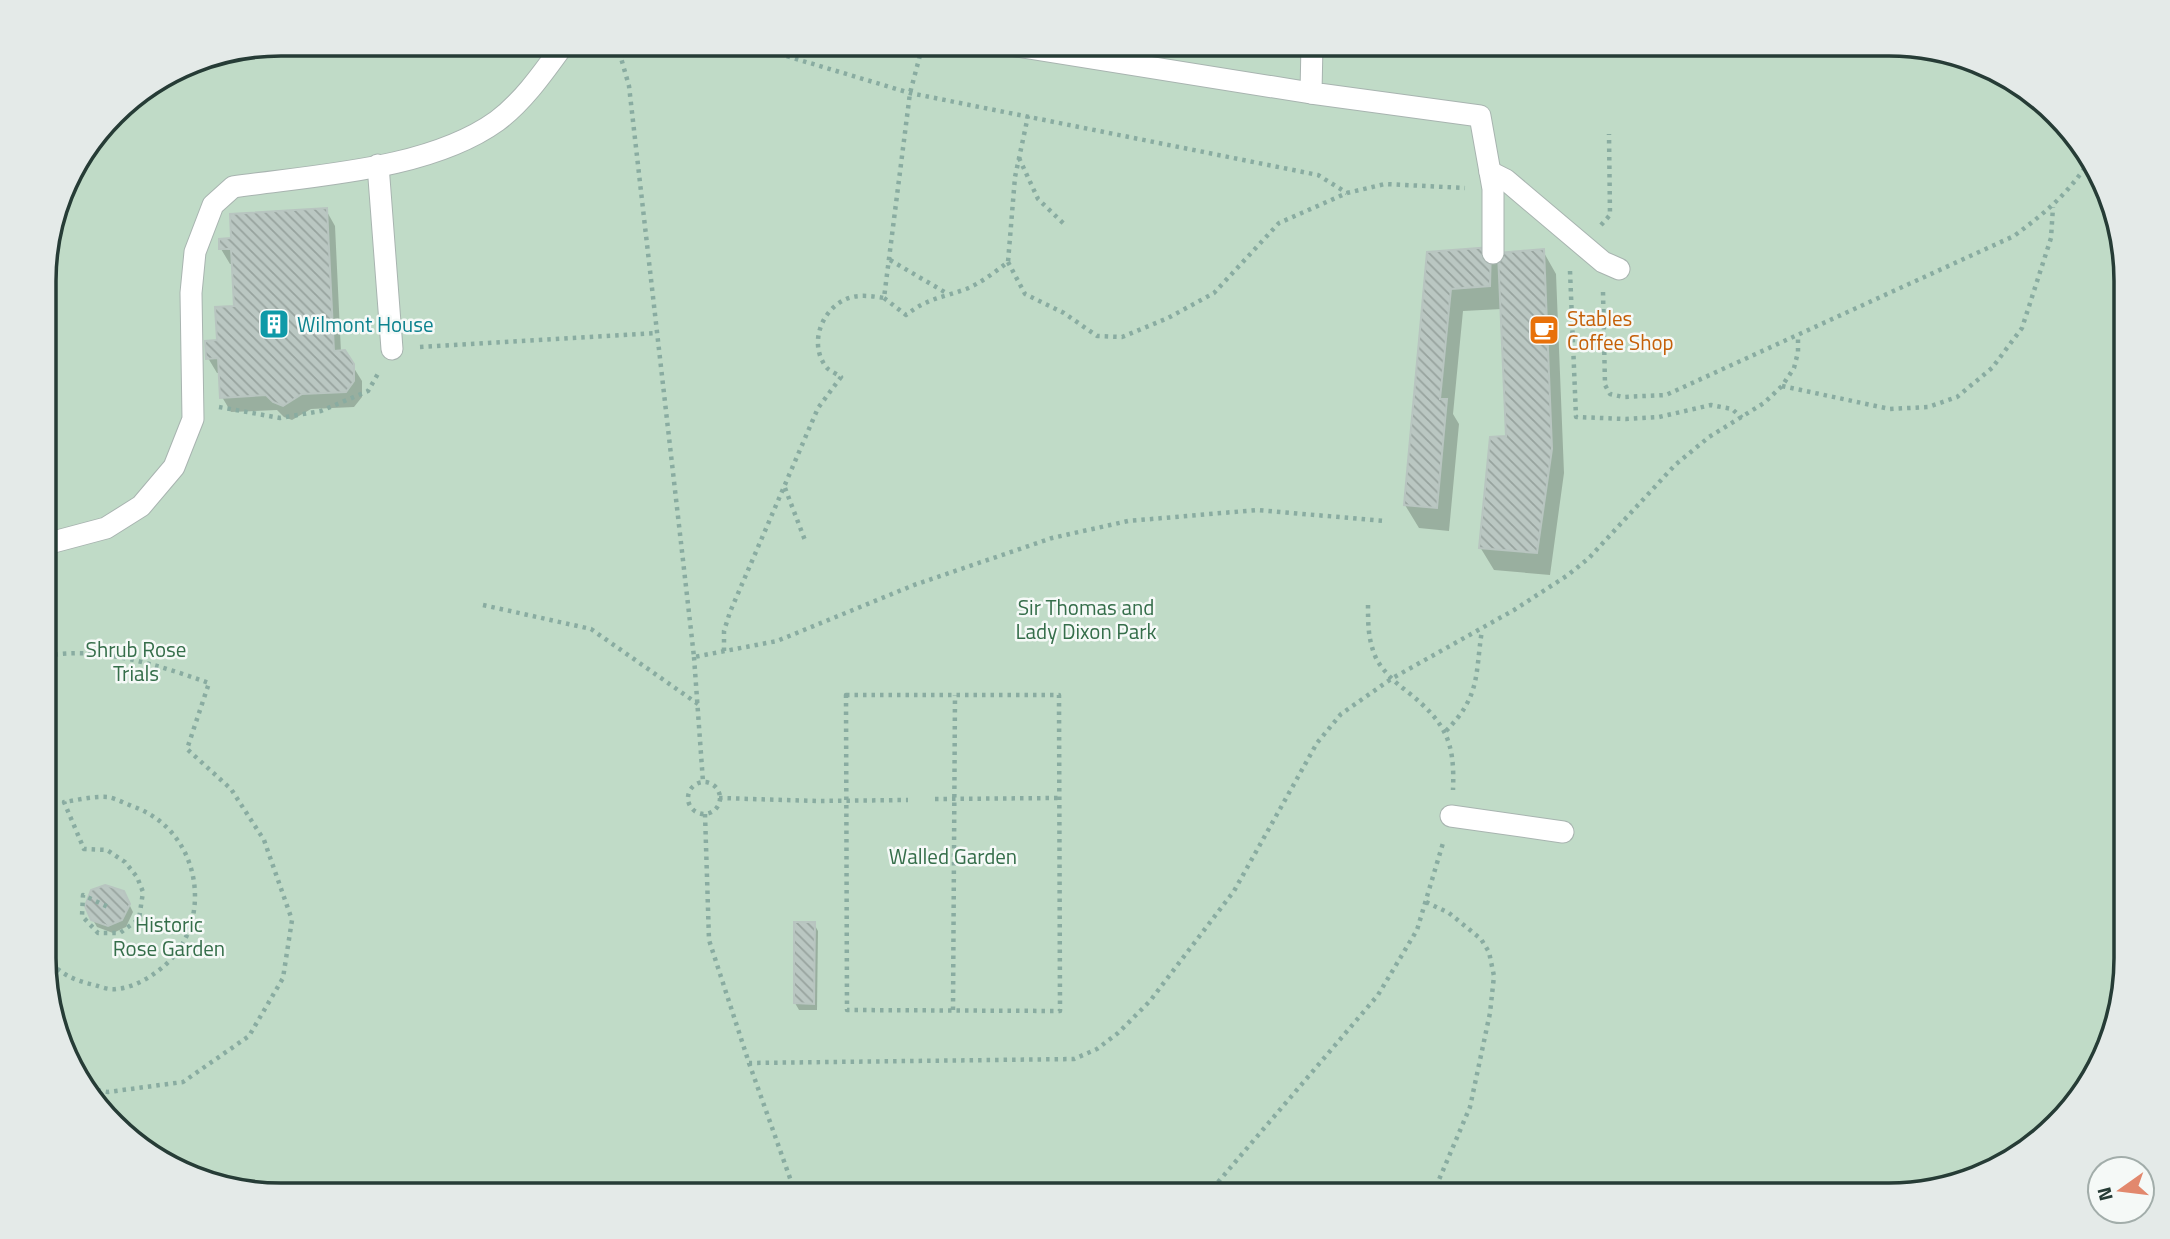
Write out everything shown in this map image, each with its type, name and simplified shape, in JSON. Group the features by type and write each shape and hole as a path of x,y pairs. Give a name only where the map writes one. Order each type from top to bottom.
{"lane":[{"path":"56,541 106,528 141,506 174,467 193,419 191,293 195,252 213,205 233,187 408,160 451,146 498,121 533,85 555,56"},
{"path":"1079,56 1311,93 1480,116 1491,181 1493,253"},
{"path":"1311,93 1312,56"},
{"path":"378,165 392,349"},
{"path":"1491,181 1506,180 1611,266"},
{"path":"1451,816 1563,832"}],"path":[{"path":"620,56 629,86 694,657 703,782"},
{"path":"786,56 910,93 1318,174 1348,193"},
{"path":"884,298 910,93 920,56"},
{"path":"1028,116 1018,157 1008,262 1025,294 1064,313 1097,335 1122,337 1168,318 1214,293 1279,223 1348,193 1385,184 1491,181"},
{"path":"1018,157 1038,199 1064,224"},
{"path":"1611,266 1605,385 1610,394 1623,397 1666,395 2014,236 2053,206 2084,169"},
{"path":"1782,386 1890,409 1928,407 1957,397 1992,368 2022,328 2051,238 2053,206"},
{"path":"890,260 948,294"},
{"path":"724,651 723,631 730,612 818,408 841,377 828,369 820,355 818,338 822,321 832,307 849,298 870,295 884,298 906,315 922,302 967,288 989,277 1008,262"},
{"path":"192,404 279,418 321,411 368,391 392,349 657,333"},
{"path":"749,1063 1074,1059 1097,1049 1118,1033 1150,1001 1234,891 1317,743 1341,714 1391,679 1482,629 1568,575 1615,532 1675,465 1709,437 1764,403 1782,386 1794,368 1798,336"},
{"path":"1576,417 1659,417 1711,405 1732,409 1742,418"},
{"path":"785,488 806,543"},
{"path":"694,657 777,641 915,585 1052,538 1128,521 1257,510 1385,521"},
{"path":"483,605 591,629 698,704"},
{"path":"1218,1183 1378,995 1417,930 1451,816 1454,765 1446,731 1391,679 1377,660 1369,638 1368,605"},
{"path":"1446,731 1470,701 1476,681 1482,629"},
{"path":"56,654 101,654 168,669 209,683 187,749 231,789 264,840 292,920 283,978 249,1036 183,1082 100,1091"},
{"path":"846,695 955,695 1059,695 1060,1011 847,1010 846,695"},
{"path":"953,1010 955,695"},
{"path":"703,782 716,788 719,798 714,810 705,814 695,811 687,799 690,789 703,782"},
{"path":"57,969 79,982 115,989 142,982 170,963 187,937 196,903 193,874 178,838 147,812 108,797 64,802 84,849 107,850 125,862 137,877 143,892 139,919 120,933 98,933 82,916 83,895 108,906"},
{"path":"719,798 908,800"},
{"path":"935,800 1059,798"},
{"path":"705,814 709,940 792,1183"},
{"path":"1426,902 1448,913 1481,939 1489,952 1494,976 1490,1013 1470,1107 1438,1182"}],"green space":[{"name":"Sir Thomas and Lady Dixon Park","path":"267,56 1889,56 1947,64 1975,73 2001,86 2048,122 2084,169 2102,209 2110,237 2114,267 2114,972 2110,1002 2102,1030 2084,1070 2048,1117 2001,1153 1961,1171 1933,1179 1903,1183 281,1183 223,1175 195,1166 169,1153 133,1127 94,1083 68,1030 58,987 58,252 68,209 86,169 112,133 133,112 169,86 195,73 237,60"}],"building":[{"name":"Wilmont House","path":"327,208 334,351 345,350 354,364 354,381 346,392 302,394 283,406 266,395 220,398 218,358 206,359 205,341 217,340 215,307 234,306 231,249 219,249 219,239 231,238 230,214"},
{"path":"1491,247 1490,286 1451,289 1440,399 1447,399 1437,508 1404,505 1427,252"},
{"path":"1544,249 1552,449 1537,553 1479,548 1490,437 1506,436 1498,253"},
{"path":"105,885 124,891 130,904 122,920 108,926 91,920 85,906 91,890"},
{"path":"794,922 815,922 814,1004 794,1003"}],"place":[{"name":"Wilmont House","path":"274,324"},
{"name":"Stables Coffee Shop","path":"1544,330"}],"park label":[{"name":"Shrub Rose Trials","path":"136,661"},
{"name":"Walled Garden","path":"953,856"},
{"name":"Historic Rose Garden","path":"169,936"}]}
